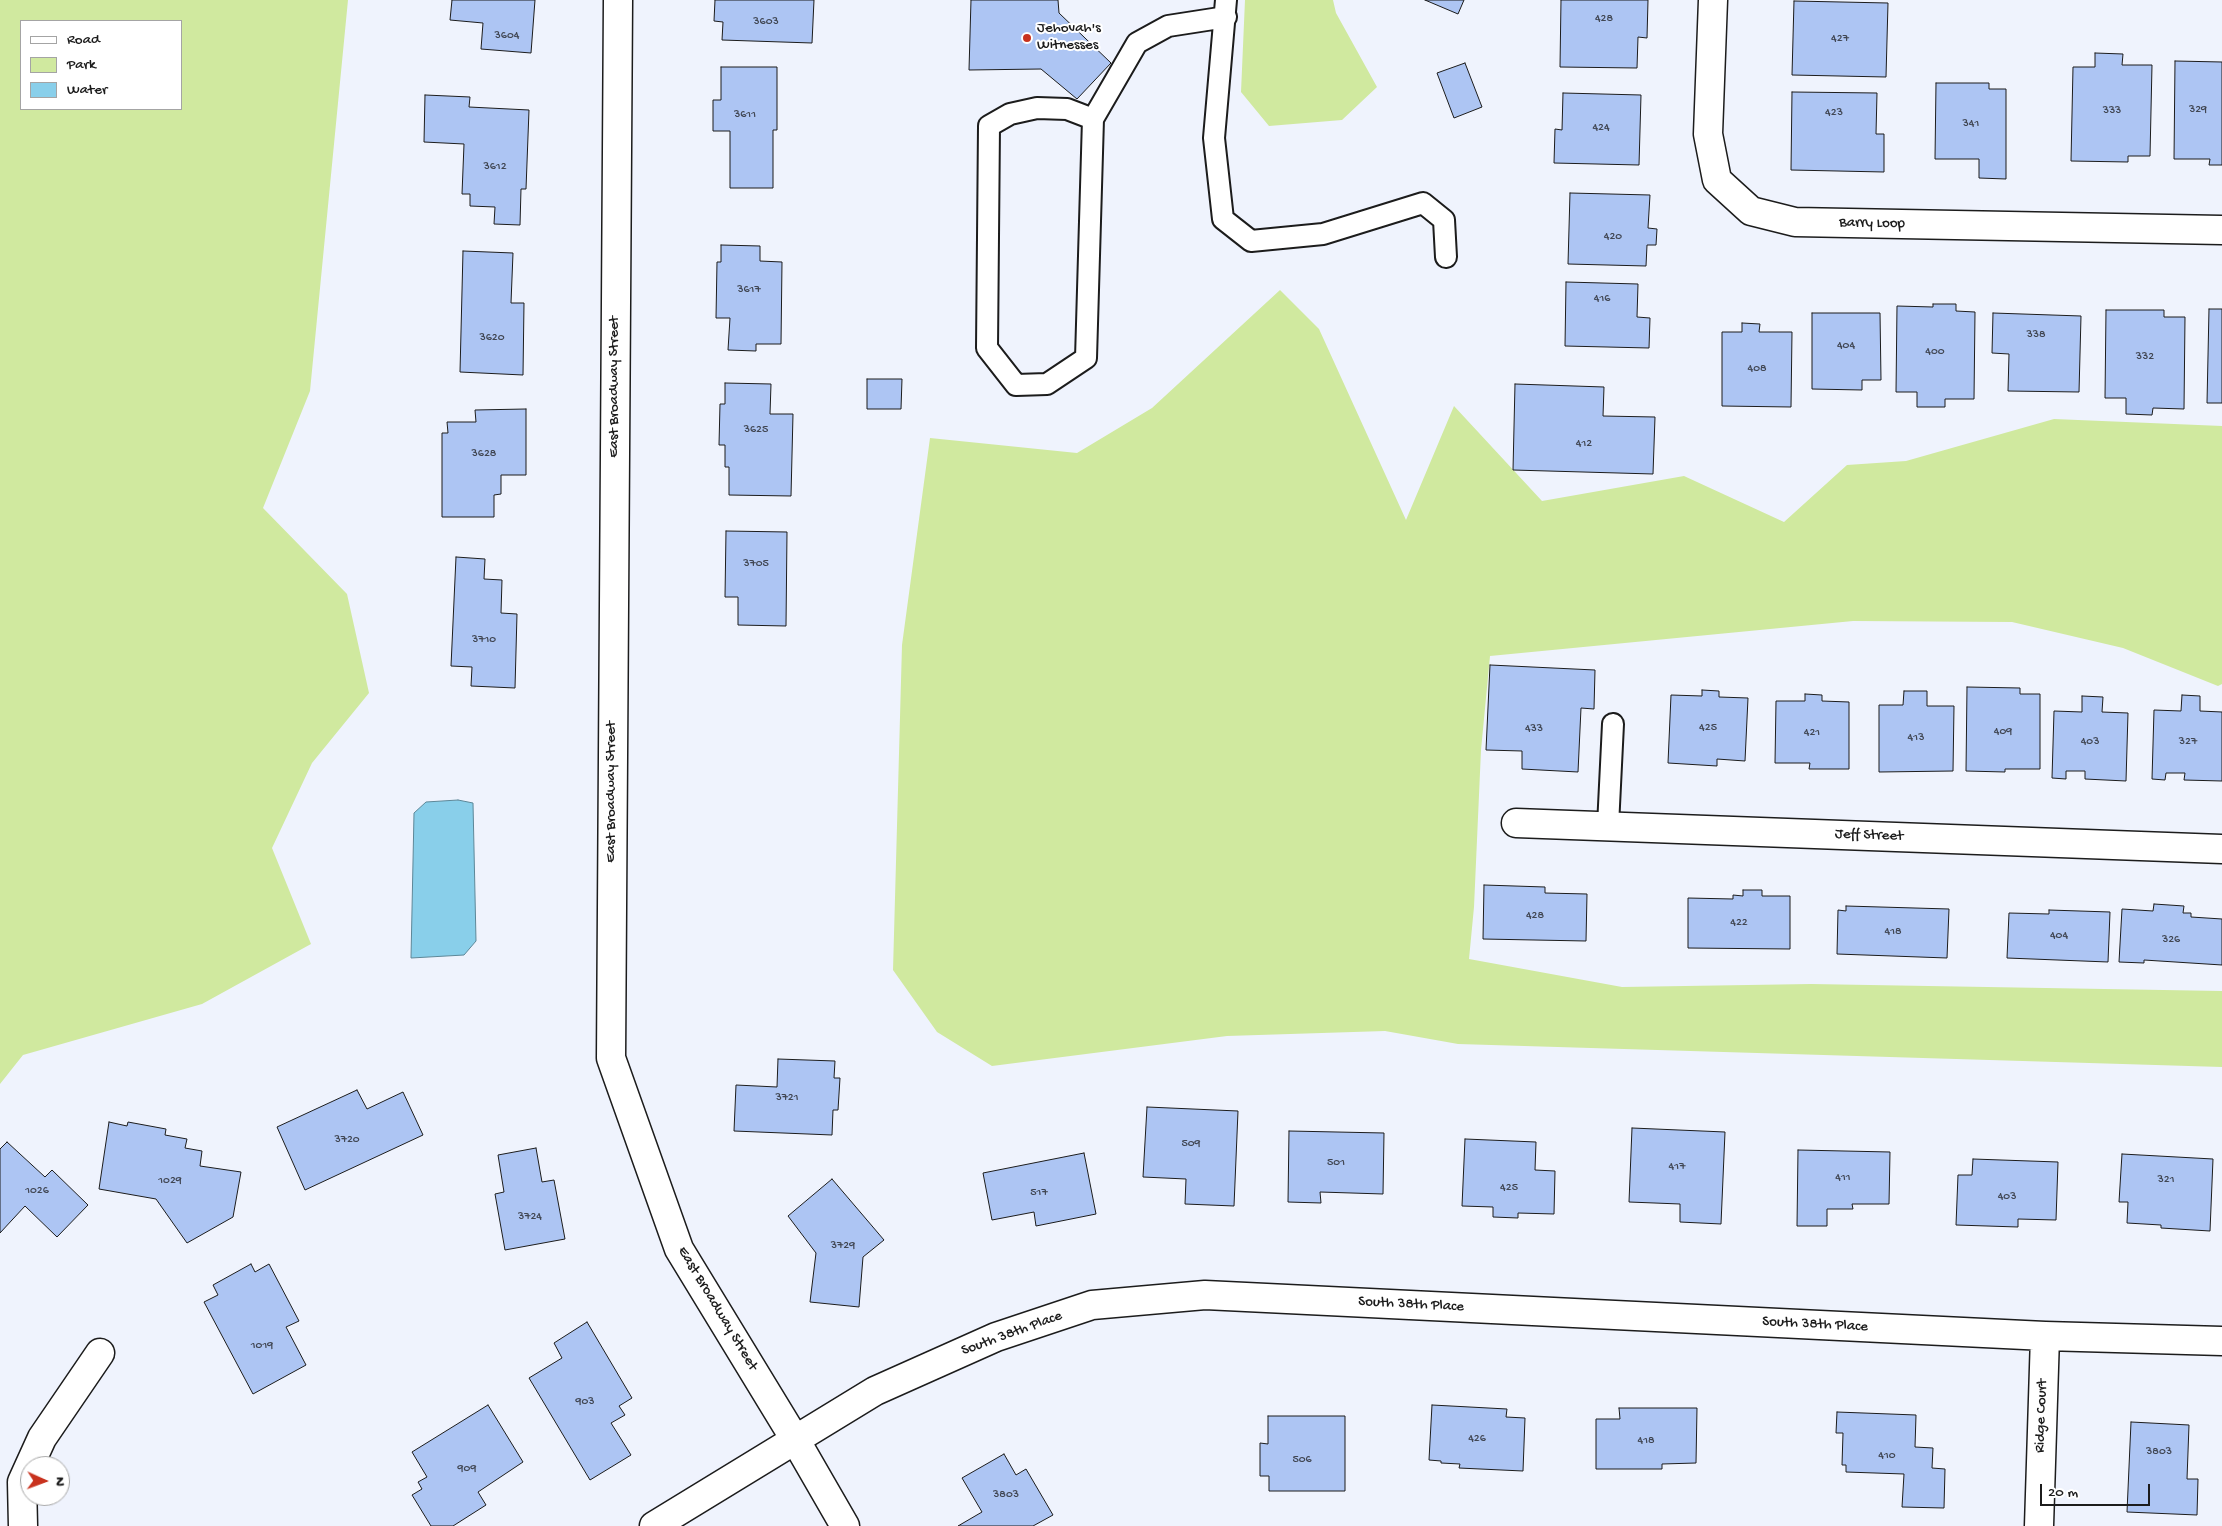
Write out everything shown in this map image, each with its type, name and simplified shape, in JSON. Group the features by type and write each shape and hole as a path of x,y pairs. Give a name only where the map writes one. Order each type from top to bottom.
{"street":[{"name":"East Broadway Street","path":"618,0 611,1058 679,1249 796,1441 845,1526"},
{"name":"Barry Loop","path":"1713,0 1708,134 1717,180 1751,211 1796,222 2222,230"},
{"name":"Jeff Street","path":"1516,823 2222,849"},
{"name":"South 38th Place","path":"654,1526 875,1391 996,1337 1092,1306 1205,1295 2045,1336 2222,1341"},
{"name":"Ridge Court","path":"2039,1526 2045,1336"},
{"path":"23,1526 22,1482 42,1438 100,1353"}],"lane":[{"path":"1093,119 1067,109 1037,108 1010,114 989,126 987,348 1016,385 1047,384 1086,358 1093,119 1137,43 1168,26 1226,8 1214,138 1223,219 1251,242 1322,234 1423,203 1444,220 1446,257"},
{"path":"1608,826 1613,724"}],"green space":[{"path":"0,0 348,0 310,391 263,508 347,594 369,693 312,763 272,848 311,944 202,1004 23,1055 0,1084"},
{"path":"1245,0 1333,0 1336,13 1377,87 1342,120 1269,126 1241,92"},
{"path":"1280,290 1319,329 1406,520 1454,406 1542,501 1684,476 1784,522 1847,465 1906,461 2054,419 2222,426 2222,684 2218,686 2123,648 2012,622 1853,621 1490,656 1481,750 1474,907 1469,959 1622,987 1811,984 2222,991 2222,1067 1458,1044 1385,1031 1227,1036 992,1066 937,1032 893,970 902,645 930,438 1077,453 1152,408"}],"water":[{"path":"458,800 473,803 476,941 464,955 411,958 414,813 426,802"}],"building":[{"path":"452,0 535,0 531,53 481,49 483,23 450,20"},
{"path":"715,0 814,0 812,43 722,40 723,22 714,21"},
{"name":"Jehovah's Witnesses","path":"971,0 1058,0 1059,13 1111,63 1077,99 1041,69 969,70"},
{"path":"1425,0 1464,0 1458,14"},
{"path":"1561,0 1648,0 1647,38 1638,37 1637,68 1560,67"},
{"path":"1794,1 1888,3 1886,77 1792,75"},
{"path":"2095,53 2123,54 2122,65 2152,65 2150,156 2128,156 2128,162 2071,161 2073,67 2095,67"},
{"path":"2175,61 2222,62 2222,165 2209,165 2210,159 2174,159"},
{"path":"1465,63 1482,107 1454,118 1437,73"},
{"path":"721,67 777,67 777,130 773,130 773,188 730,188 730,131 713,131 713,100 721,100"},
{"path":"1936,83 1989,83 1989,89 2006,89 2006,179 1979,178 1979,159 1935,159"},
{"path":"1792,92 1877,93 1876,134 1884,134 1884,172 1791,170"},
{"path":"1563,93 1641,95 1639,165 1554,163 1555,129 1562,130"},
{"path":"425,95 470,97 469,107 529,110 526,189 521,189 520,225 494,224 495,207 470,206 470,194 462,194 464,144 424,142"},
{"path":"1570,193 1650,195 1648,228 1657,229 1656,245 1647,245 1646,266 1568,264"},
{"path":"721,245 760,246 760,261 782,262 781,344 756,344 756,351 728,350 730,318 716,318 717,262 721,262"},
{"path":"463,251 513,253 511,303 524,303 523,375 460,372"},
{"path":"1566,282 1638,284 1637,317 1650,318 1649,348 1565,346"},
{"path":"1933,304 1956,304 1956,311 1975,312 1974,399 1945,399 1945,407 1917,407 1917,392 1896,392 1897,306 1933,307"},
{"path":"2209,309 2222,309 2222,403 2207,403"},
{"path":"2106,310 2164,310 2164,317 2185,317 2184,409 2153,408 2152,415 2126,414 2126,398 2105,398"},
{"path":"1812,313 1880,313 1881,380 1862,380 1862,390 1812,389"},
{"path":"1993,313 2081,316 2079,392 2008,391 2009,354 1992,353"},
{"path":"1742,323 1760,324 1759,332 1792,332 1791,407 1722,406 1722,332 1742,332"},
{"path":"867,379 902,379 901,409 867,409"},
{"path":"725,383 771,384 770,414 793,414 791,496 729,495 729,467 725,467 725,445 719,445 720,404 725,404"},
{"path":"1515,384 1604,387 1603,416 1655,417 1653,474 1513,470"},
{"path":"526,409 526,475 501,475 501,494 494,495 494,517 442,517 442,433 448,433 447,422 476,422 475,410"},
{"path":"726,531 787,532 786,626 738,625 738,597 725,597"},
{"path":"456,557 485,559 484,579 502,580 501,613 517,614 515,688 471,686 472,667 451,666"},
{"path":"1490,665 1595,670 1594,709 1581,708 1578,772 1522,769 1522,751 1486,750"},
{"path":"1967,687 2020,688 2020,694 2040,694 2040,769 2005,769 2005,772 1966,771"},
{"path":"1702,690 1719,691 1719,697 1748,698 1745,761 1717,759 1717,766 1668,763 1671,695 1702,696"},
{"path":"1904,691 1927,691 1927,706 1954,706 1953,771 1879,772 1879,705 1903,705"},
{"path":"1805,694 1822,695 1822,701 1849,702 1849,769 1809,769 1810,763 1775,763 1776,701 1805,701"},
{"path":"2182,695 2200,696 2200,711 2222,712 2222,781 2184,780 2185,773 2166,773 2165,780 2152,779 2154,710 2181,711"},
{"path":"2082,696 2103,697 2102,712 2128,713 2126,781 2085,779 2085,771 2066,771 2066,779 2052,778 2054,711 2082,712"},
{"path":"1484,885 1545,887 1545,893 1587,894 1586,941 1483,939"},
{"path":"1743,890 1762,890 1762,896 1790,896 1790,949 1688,948 1688,898 1733,899 1733,895 1743,896"},
{"path":"2154,904 2184,906 2183,913 2191,913 2191,917 2222,919 2222,965 2144,960 2144,963 2119,962 2122,909 2153,911"},
{"path":"1846,906 1949,909 1947,958 1837,954 1838,910 1846,911"},
{"path":"2049,910 2110,912 2108,962 2007,958 2009,913 2049,914"},
{"path":"778,1059 835,1061 834,1078 840,1078 838,1110 833,1110 832,1135 734,1131 736,1085 777,1087"},
{"path":"357,1090 367,1109 403,1092 423,1135 305,1190 277,1127"},
{"path":"1147,1107 1238,1111 1234,1206 1185,1204 1186,1179 1143,1177"},
{"path":"109,1122 127,1126 128,1122 166,1129 165,1135 187,1139 185,1148 202,1151 200,1166 241,1172 233,1217 187,1243 156,1199 99,1189"},
{"path":"1632,1128 1725,1132 1721,1224 1680,1222 1680,1204 1629,1202"},
{"path":"1289,1131 1384,1133 1383,1194 1320,1192 1321,1203 1288,1202"},
{"path":"1465,1139 1536,1142 1535,1170 1555,1171 1554,1214 1518,1213 1518,1218 1493,1217 1493,1207 1462,1206"},
{"path":"7,1142 45,1177 52,1170 88,1205 57,1237 25,1206 0,1233 0,1149"},
{"path":"536,1148 542,1182 554,1180 565,1239 505,1250 495,1194 504,1192 498,1155"},
{"path":"1798,1150 1890,1152 1889,1204 1852,1204 1853,1209 1827,1209 1827,1226 1797,1226"},
{"path":"1084,1153 1096,1214 1036,1226 1034,1212 992,1220 983,1173"},
{"path":"2122,1154 2213,1159 2210,1231 2161,1228 2161,1225 2127,1223 2128,1202 2119,1202"},
{"path":"1973,1159 2058,1162 2056,1220 2018,1219 2018,1227 1956,1225 1958,1175 1972,1175"},
{"path":"832,1179 884,1240 863,1257 859,1307 810,1302 816,1253 788,1216"},
{"path":"251,1264 255,1272 269,1264 299,1321 286,1327 306,1365 253,1394 204,1302 218,1295 213,1285"},
{"path":"587,1322 632,1398 619,1406 625,1415 611,1423 631,1455 590,1480 529,1378 562,1358 554,1343"},
{"path":"488,1405 523,1462 478,1492 486,1505 453,1526 431,1526 412,1495 422,1489 418,1482 427,1477 412,1452"},
{"path":"1432,1405 1507,1409 1506,1417 1525,1418 1523,1471 1459,1468 1460,1464 1429,1460"},
{"path":"1619,1408 1697,1408 1696,1463 1662,1464 1662,1469 1596,1469 1596,1419 1620,1419"},
{"path":"1837,1412 1916,1415 1915,1447 1933,1448 1932,1468 1945,1469 1944,1508 1902,1507 1904,1474 1846,1472 1846,1465 1842,1465 1843,1433 1836,1433"},
{"path":"1268,1416 1345,1416 1345,1491 1269,1491 1269,1476 1260,1476 1260,1443 1268,1444"},
{"path":"2131,1422 2189,1425 2187,1479 2198,1479 2197,1515 2127,1512"},
{"path":"1004,1454 1016,1475 1026,1469 1053,1515 1033,1526 958,1526 982,1512 962,1478"}],"place":[{"name":"Jehovah's Witnesses","path":"1027,38"}]}
